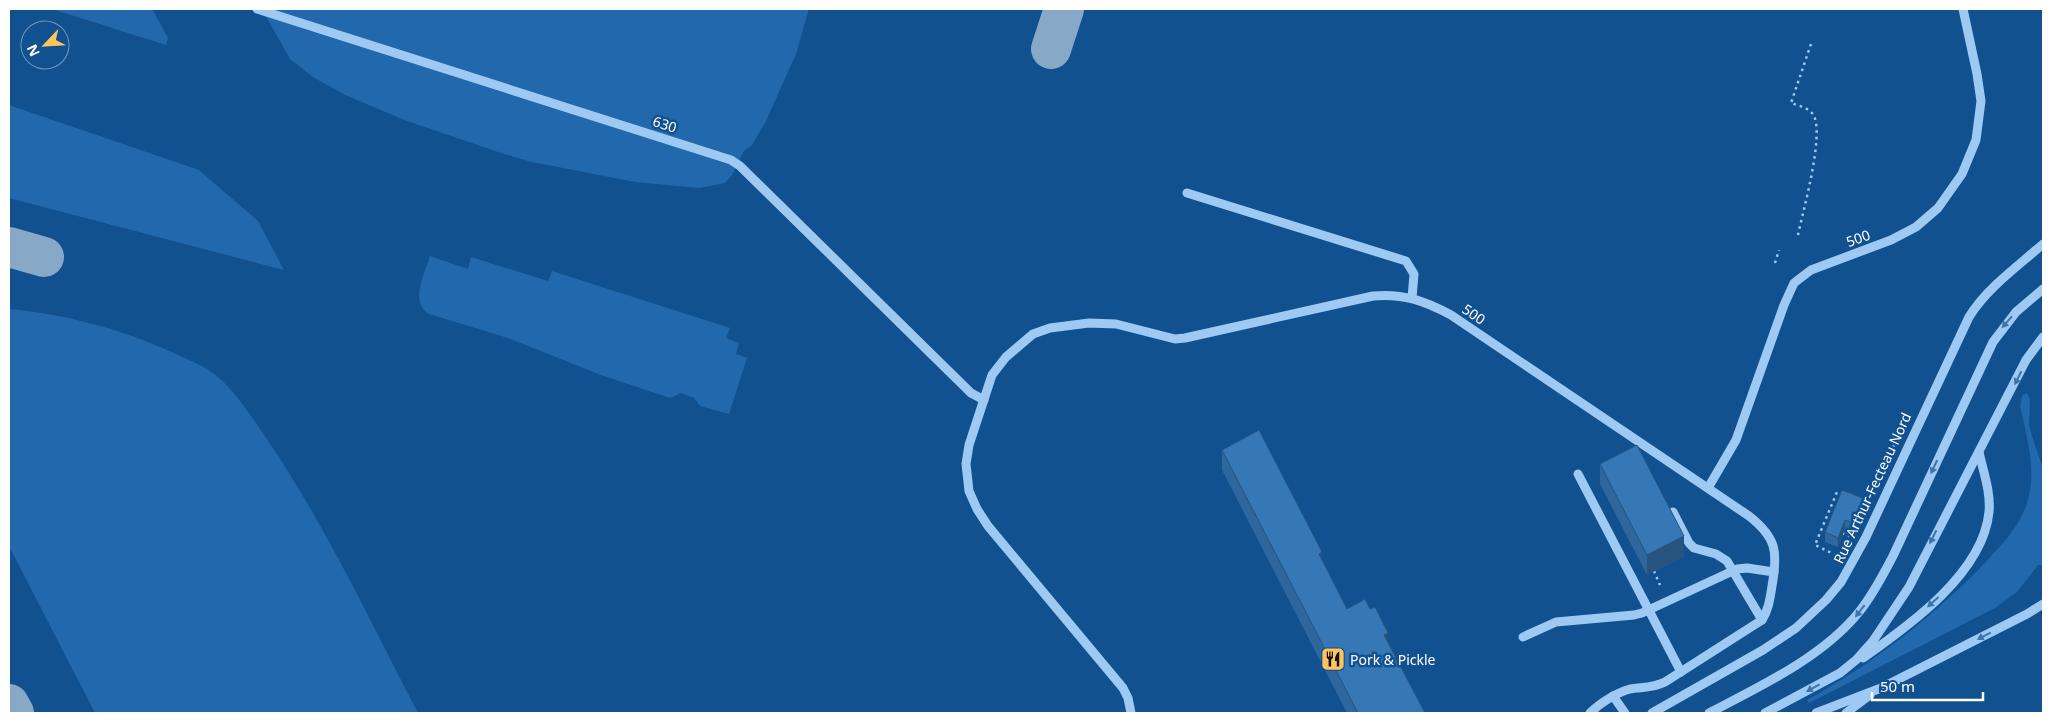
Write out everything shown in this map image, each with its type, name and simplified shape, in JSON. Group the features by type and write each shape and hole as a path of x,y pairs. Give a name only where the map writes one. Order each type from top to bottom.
{"street":[{"name":"630","path":"257,9 731,160 740,166 965,388 974,396 984,400"},
{"name":"500","path":"1708,488 1736,440 1784,305 1794,283 1811,270 1892,240 1916,226 1938,208 1962,174 1976,140 1981,101 1978,74 1963,9"},
{"path":"1187,193 1406,261 1414,274 1412,298"},
{"name":"Rue Arthur-Fecteau Nord","path":"1652,713 1774,644 1807,619 1834,590 1848,570 1866,537 1975,306 1993,287 2043,244"},
{"path":"1709,713 1761,685 1810,655 1836,636 1859,612 1878,584 1892,556 1993,342 2016,312 2043,289"},
{"name":"500","path":"1131,713 1126,692 982,518 973,501 967,481 966,464 972,436 992,376 1006,357 1033,334 1050,328 1102,323 1179,338 1383,295 1412,298 1433,305 1451,315 1760,525 1768,534 1774,547 1776,559 1774,572"},
{"path":"1840,673 1863,653 1901,600 2026,360 2043,338"},
{"path":"1765,713 1840,673 1874,650 1934,602 1968,566 1981,542 1989,513 1989,502 1979,452"},
{"path":"1578,474 1681,672"},
{"path":"1673,512 1689,543 1694,548 1722,557 1734,571 1762,620"},
{"path":"1523,637 1556,622 1634,616 1734,571 1747,568 1774,572 1769,604 1762,620 1657,686 1630,690 1613,696 1590,713"},
{"path":"1816,713 1881,688 2027,614 2043,603"},
{"path":"2027,614 2043,612"},
{"path":"1846,713 1881,688"},
{"path":"1613,696 1625,713"}],"path":[{"path":"1798,235 1813,171 1815,121 1814,116 1807,109 1791,103 1812,40"},
{"path":"1775,263 1779,250"},
{"path":"1883,470 1895,443"},
{"path":"1842,558 1815,545 1837,492 1844,495"},
{"path":"1823,525 1830,528"},
{"path":"1849,544 1856,529"},
{"path":"1837,530 1853,538"},
{"path":"1838,564 1846,551"},
{"path":"1654,571 1660,585"}],"shaded area":[{"path":"52,9 152,9 168,38 166,45"},
{"path":"262,9 809,9 796,54 766,121 752,145 744,151 732,175 725,183 699,188 635,182 532,162 407,121 345,95 313,77 290,59"},
{"path":"9,105 199,170 258,221 284,270 9,198"},
{"path":"430,256 468,269 471,257 548,281 552,271 730,328 726,338 739,343 736,354 747,358 729,414 700,406 694,398 681,393 670,398 601,375 508,338 429,314 423,309 419,295"},
{"path":"9,309 30,311 94,324 156,345 209,370 221,379 254,421 308,504 418,713 95,713 9,546"},
{"path":"2026,393 2030,401 2029,425 2043,469 2042,565 2038,565 2017,592 1995,608 1809,703 1807,700 1877,656 1941,605 1981,567 2018,523 2026,506 2031,481 2030,456 2020,406 2022,396"}],"building":[{"path":"1259,430 1322,552 1319,554 1347,609 1365,599 1370,609 1375,607 1388,633 1384,635 1425,713 1358,713 1222,450"},
{"path":"1637,445 1684,536 1647,555 1600,464"},
{"path":"1842,490 1863,498 1853,523 1845,520 1838,538 1825,532"}],"taxiway":[{"path":"1051,49 1064,9"},
{"path":"9,247 44,257"},
{"path":"9,704 14,713"}],"place":[{"name":"Pork & Pickle","path":"1333,659"}]}
